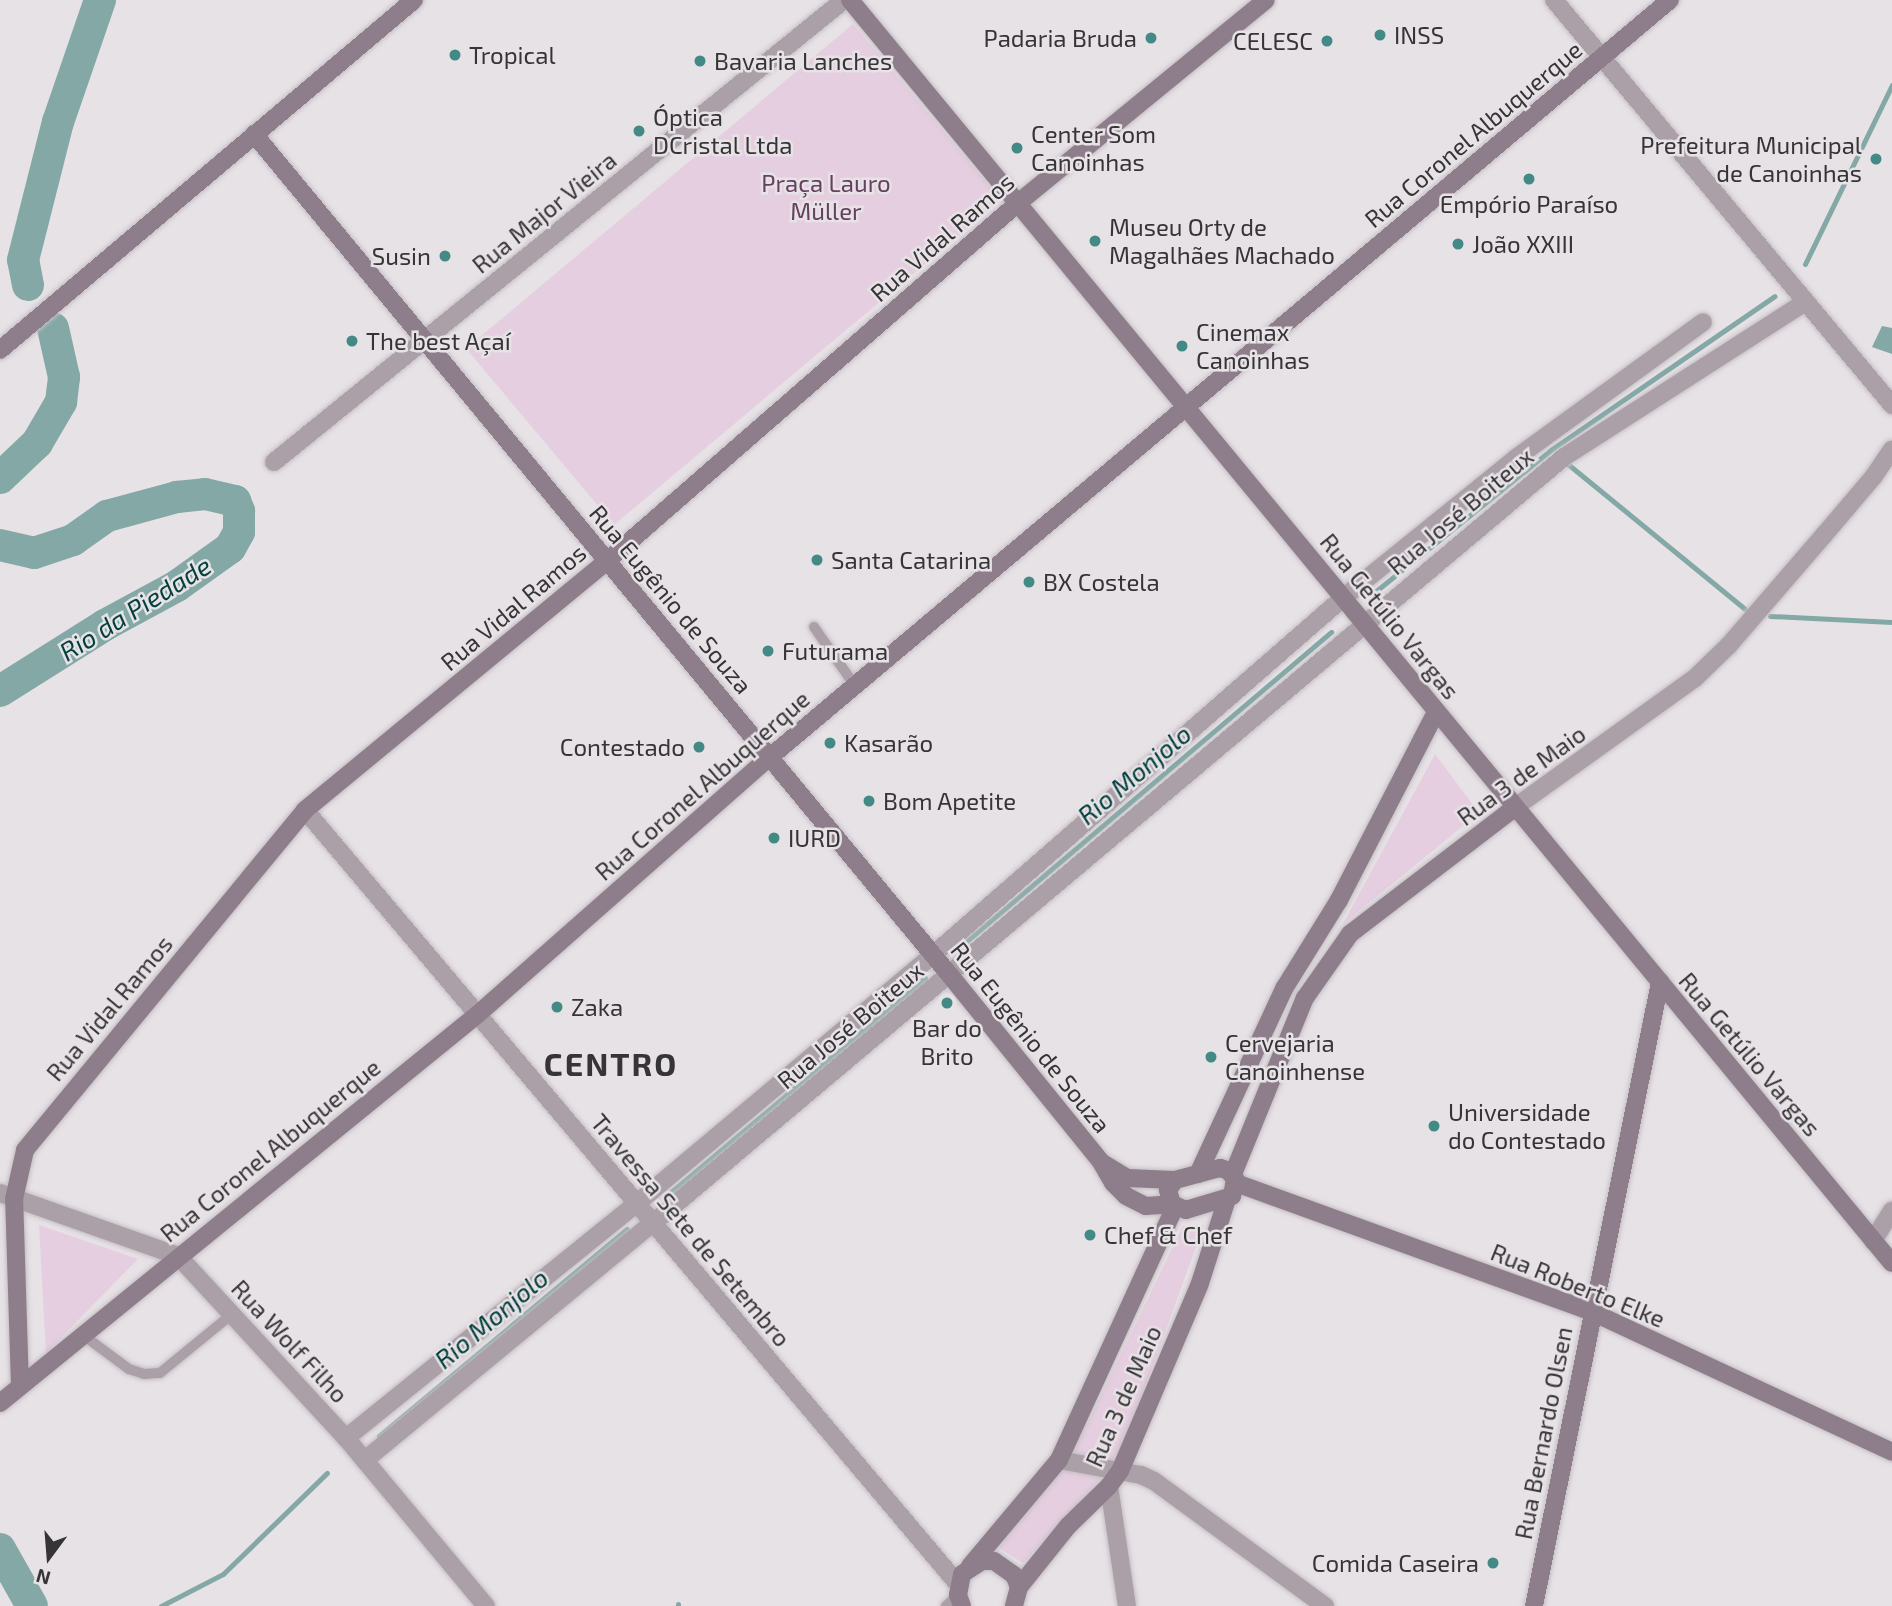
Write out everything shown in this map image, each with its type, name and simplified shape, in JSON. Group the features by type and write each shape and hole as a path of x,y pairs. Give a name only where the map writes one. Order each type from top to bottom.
{"street":[{"path":"0,349 414,0"},
{"name":"Rua Major Vieira","path":"274,462 844,0"},
{"name":"Rua Getúlio Vargas","path":"850,0 1892,1263"},
{"name":"Rua Vidal Ramos","path":"20,1386 7,1196 26,1150 52,1114 305,810 607,561 1018,203 1266,0"},
{"path":"1554,0 1804,303 1892,405"},
{"name":"Rua Coronel Albuquerque","path":"0,1404 178,1256 478,1014 770,757 1670,0"},
{"name":"Rua Eugênio de Souza","path":"254,134 949,974 1101,1162 1113,1183 1126,1196 1146,1206 1174,1205 1186,1210 1232,1185"},
{"name":"Rua José Boiteux","path":"365,1460 653,1223 1364,622 1564,457 1804,303"},
{"name":"Rua José Boiteux","path":"346,1438 636,1203 933,955 1344,597 1516,458 1703,322"},
{"name":"Rua 3 de Maio","path":"1019,1587 1068,1526 1109,1486 1120,1471 1200,1283 1261,1103 1305,998 1350,934 1514,808 1695,678 1729,645 1874,476 1892,449"},
{"path":"1198,1174 1285,987 1330,914 1436,712"},
{"name":"Travessa Sete de Setembro","path":"305,810 653,1223 956,1598"},
{"path":"1330,914 1350,934"},
{"name":"Rua Bernardo Olsen","path":"1534,1606 1660,982"},
{"path":"1234,1093 1261,1103"},
{"name":"Rua Eugênio de Souza","path":"1101,1162 1127,1178 1175,1180 1198,1174"},
{"name":"Rua Roberto Elke","path":"1198,1174 1220,1168 1232,1185 1592,1312 1892,1452"},
{"name":"Rua 3 de Maio","path":"956,1598 971,1566 1059,1460 1174,1205 1168,1190 1175,1180"},
{"name":"Rua Wolf Filho","path":"7,1196 178,1256 346,1438 486,1606"},
{"path":"1873,1241 1892,1211"},
{"path":"1059,1460 1120,1471 1154,1482 1318,1604"},
{"path":"1109,1486 1127,1606"},
{"path":"971,1566 982,1561 994,1561 1006,1566 1019,1587 1014,1606"}],"lane":[{"path":"814,627 855,685"},
{"path":"83,1335 129,1369 144,1374 160,1373 232,1314"}],"green space":[{"name":"Praça Lauro Müller","path":"853,24 1001,200 614,525 466,349"},
{"path":"1435,754 1479,813 1343,924"},
{"path":"39,1225 138,1259 46,1353"},
{"path":"1204,1225 1119,1458 1023,1563 999,1548 1088,1423 1183,1226"}],"water":[{"path":"1882,326 1892,328 1892,354 1872,347"}],"waterway":[{"name":"Rio da Piedade","path":"28,285 23,260 58,122 100,0"},
{"path":"1805,264 1892,85"},
{"path":"1376,591 1552,449 1775,296"},
{"name":"Rio da Piedade","path":"0,478 37,443 61,402 64,377 53,328"},
{"path":"1569,465 1745,609"},
{"name":"Rio da Piedade","path":"0,545 34,553 73,540 107,516 177,497 205,494 235,501 239,511 239,532 230,548 177,586 105,625 0,691"},
{"path":"1770,616 1892,622"},
{"name":"Rio Monjolo","path":"962,945 1331,632"},
{"name":"Rio Monjolo","path":"665,1197 925,978"},
{"name":"Rio Monjolo","path":"379,1436 627,1229"},
{"name":"Rio Monjolo","path":"161,1606 223,1574 327,1473"},
{"path":"0,1549 32,1606"}],"place":[{"name":"INSS","path":"1380,35"},
{"name":"Padaria Bruda","path":"1151,38"},
{"name":"CELESC","path":"1327,41"},
{"name":"Tropical","path":"455,55"},
{"name":"Bavaria Lanches","path":"700,61"},
{"name":"Óptica DCristal Ltda","path":"639,131"},
{"name":"Center Som Canoinhas","path":"1017,148"},
{"name":"Prefeitura Municipal de Canoinhas","path":"1876,159"},
{"name":"Empório Paraíso","path":"1529,179"},
{"name":"Museu Orty de Magalhães Machado","path":"1095,241"},
{"name":"João XXIII","path":"1458,244"},
{"name":"Susin","path":"445,256"},
{"name":"The best Açaí","path":"352,341"},
{"name":"Cinemax Canoinhas","path":"1182,346"},
{"name":"Santa Catarina","path":"817,560"},
{"name":"BX Costela","path":"1029,582"},
{"name":"Futurama","path":"768,651"},
{"name":"Kasarão","path":"830,743"},
{"name":"Contestado","path":"699,747"},
{"name":"Bom Apetite","path":"869,801"},
{"name":"IURD","path":"774,838"},
{"name":"Bar do Brito","path":"947,1003"},
{"name":"Zaka","path":"557,1007"},
{"name":"Cervejaria Canoinhense","path":"1211,1057"},
{"name":"Universidade do Contestado","path":"1434,1126"},
{"name":"Chef & Chef","path":"1090,1235"},
{"name":"Comida Caseira","path":"1493,1563"}],"district":[{"name":"CENTRO","path":"611,1063"}]}
